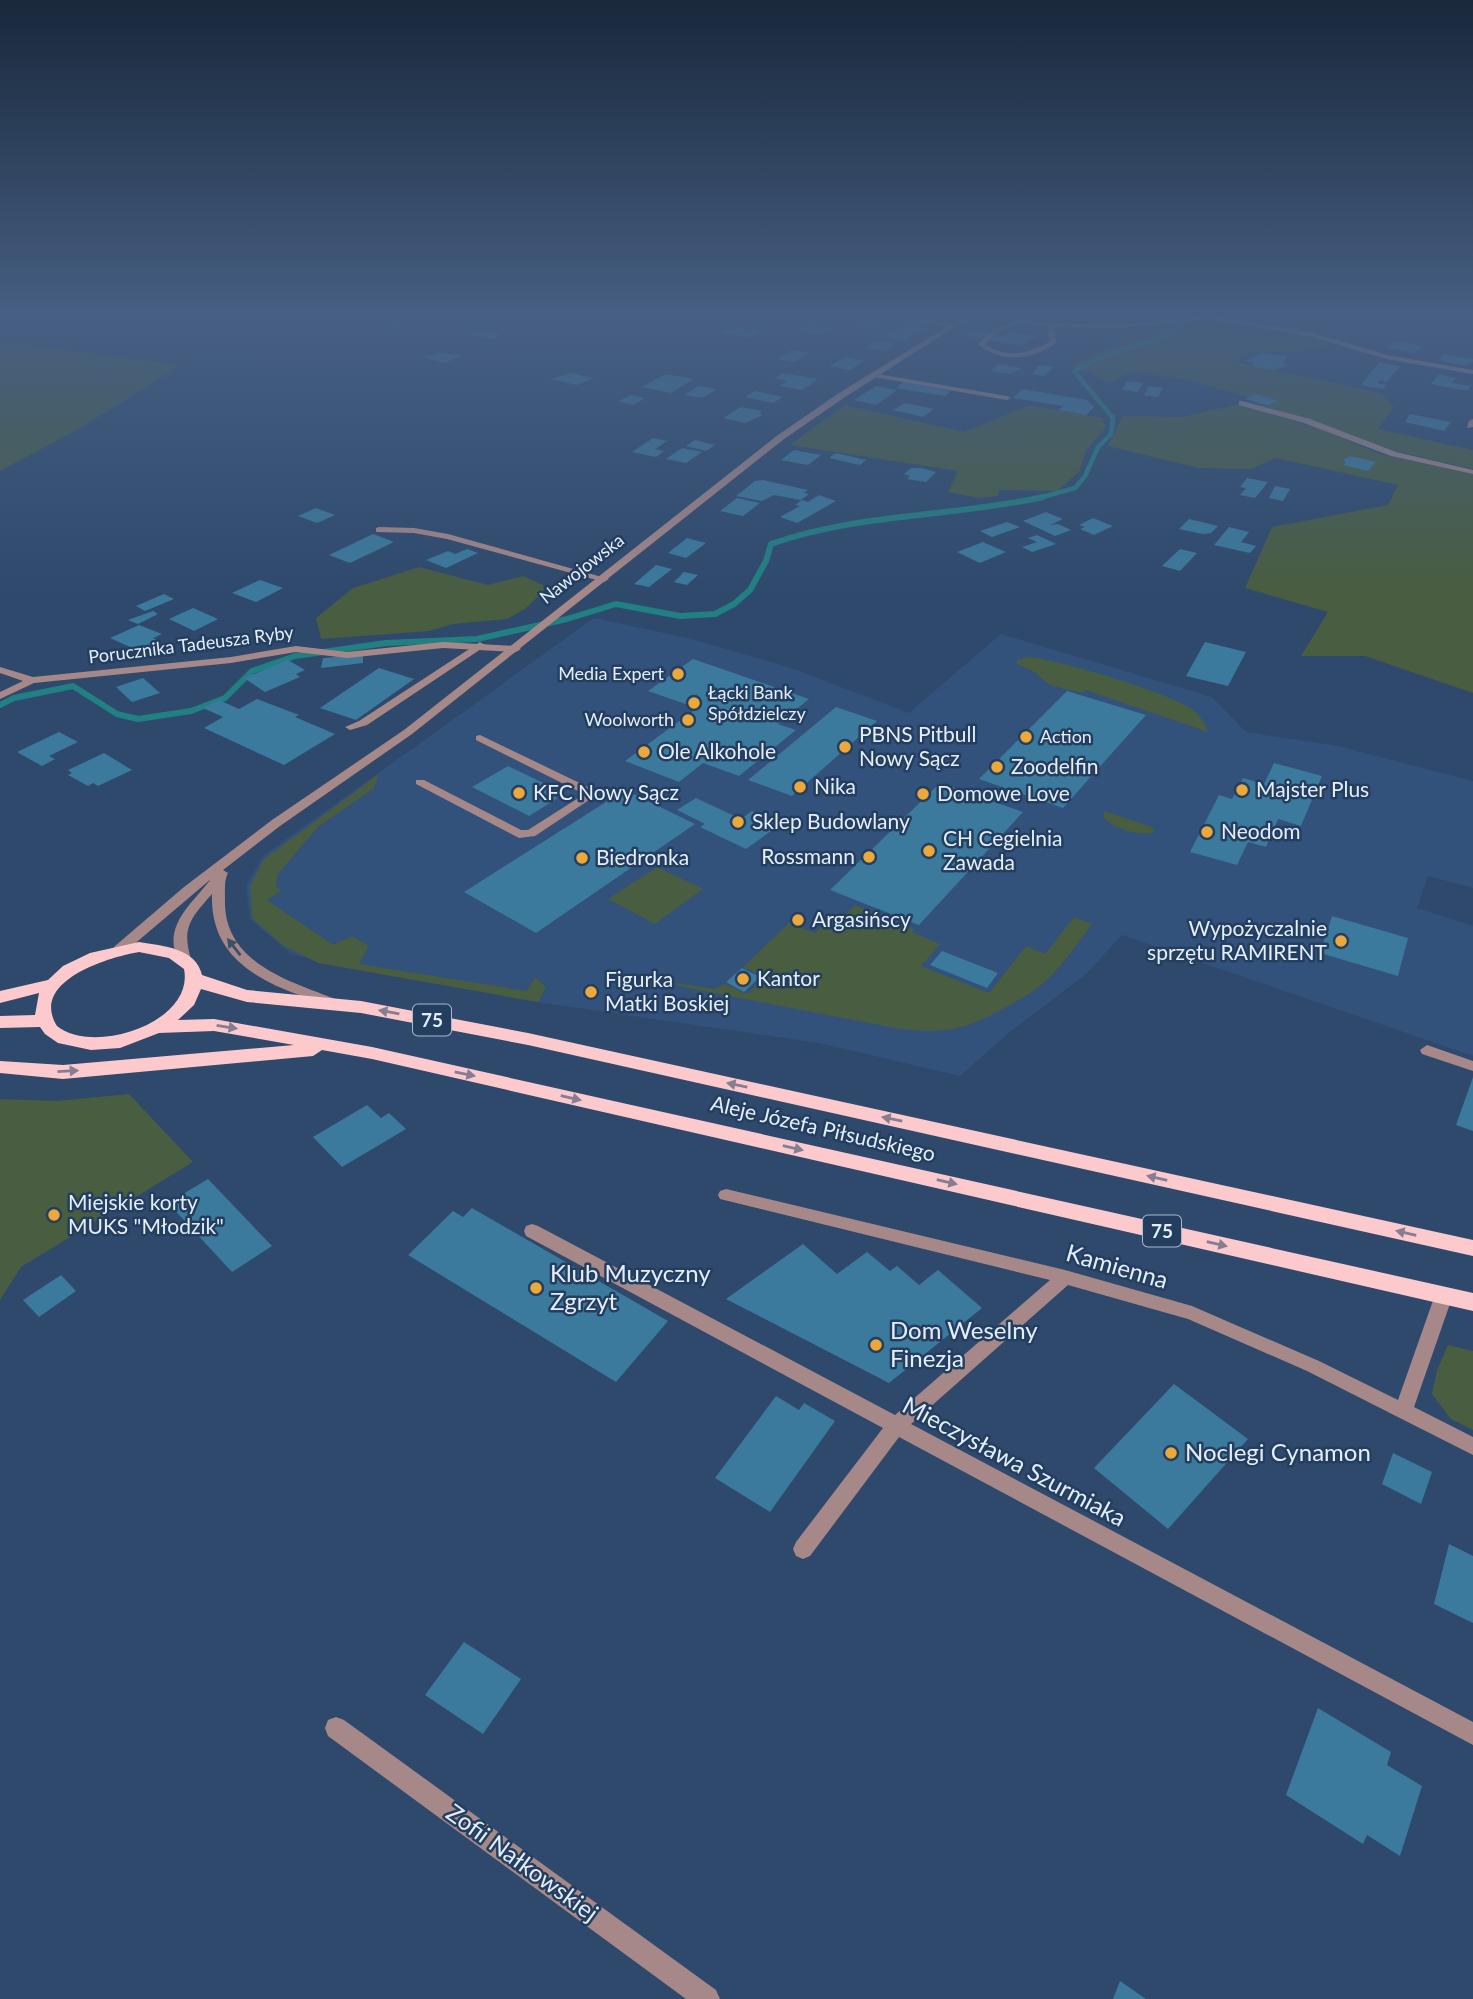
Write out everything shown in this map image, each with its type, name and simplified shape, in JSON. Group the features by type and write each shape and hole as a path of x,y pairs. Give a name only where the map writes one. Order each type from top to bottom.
{"main road":[{"path":"0,1022 45,1021 43,1009 46,996 55,984 83,962 120,949 157,948 184,959 195,979"},
{"name":"Aleje Józefa Piłsudskiego","path":"195,979 220,992 247,998 335,1003 542,1042 1473,1248"},
{"name":"75","path":"45,1021 52,1031 64,1038 100,1044 120,1042 159,1027 187,1004 195,979"},
{"path":"0,997 55,984"},
{"name":"Aleje Józefa Piłsudskiego","path":"159,1027 214,1025 351,1048 1473,1302"},
{"path":"0,1067 64,1072 282,1051 351,1048"}],"street":[{"name":"Nawojowska","path":"120,949 160,913 228,863 276,823 408,732 781,437 823,409"},
{"path":"1265,409 1307,421 1394,454 1473,472"},
{"path":"379,530 416,529 442,534 604,579"},
{"name":"Porucznika Tadeusza Ryby","path":"0,696 32,680 231,660 296,649 338,654 443,645 516,649"},
{"path":"350,727 363,723 480,645"},
{"path":"0,670 32,680"},
{"path":"420,782 519,834 531,833 586,798 586,790 480,738"},
{"name":"Nawojowska","path":"184,959 178,945 181,925 228,863"},
{"path":"219,877 221,924 229,943 244,960 269,977 335,1003"},
{"path":"1427,1050 1473,1066"},
{"name":"Kamienna","path":"726,1195 1065,1277 1192,1313 1313,1366 1473,1446"},
{"name":"Mieczysława Szurmiaka","path":"532,1231 1473,1734"},
{"path":"803,1549 896,1426 1065,1277"},
{"path":"1403,1412 1444,1295"},
{"name":"Zofii Nałkowskiej","path":"336,1728 708,1999"}],"shaded area":[{"path":"594,618 692,639 791,668 909,713 1001,634 1212,697 1246,732 1338,746 1473,781 1473,888 1428,876 1417,908 1473,926 1473,1056 1122,935 1086,974 1011,1031 960,1076 819,1043 537,1002 356,969 291,954 250,919 246,886 263,856"}],"green space":[{"path":"0,409 110,409 82,427 0,471"},
{"path":"839,409 864,409 964,432 1020,409 1054,409 1102,418 1106,427 1086,451 1079,472 1057,491 999,490 998,496 979,498 948,492 958,471 790,445"},
{"path":"1216,409 1256,409 1323,430 1380,454 1473,474 1473,693 1365,656 1301,656 1328,612 1245,588 1272,527 1388,505 1398,485 1276,458 1252,469 1199,468 1108,446 1123,416 1182,417"},
{"path":"1273,409 1392,409 1378,429 1473,450 1473,469 1390,450"},
{"path":"419,567 488,585 523,576 543,585 544,591 525,609 507,619 453,624 429,631 321,639 316,618 353,588"},
{"path":"1028,657 1087,670 1162,695 1193,710 1208,732 1086,690 1083,693 1049,685 1035,672 1017,664 1017,660"},
{"path":"379,774 374,788 318,827 277,875 276,886 281,891 267,900 333,945 352,936 369,946 359,964 527,991 535,977 546,987 538,1002 318,963 284,946 252,918 250,886 264,859"},
{"path":"1104,811 1152,827 1154,832 1135,833 1121,829 1104,818"},
{"path":"657,867 703,889 655,924 608,899"},
{"path":"855,905 914,929 912,932 940,944 921,966 989,993 1026,946 1045,954 1074,917 1092,924 1060,966 1034,990 979,1021 954,1029 927,1031 895,1028 678,986 670,982 715,989 725,984 747,994 765,977 743,967 789,923 815,933 834,914 842,918"},
{"name":"Miejskie korty MUKS \"Młodzik\"","path":"129,1094 193,1162 21,1267 0,1300 0,1099 57,1101"},
{"path":"1448,1345 1473,1351 1473,1430 1451,1419 1432,1394 1437,1370"}],"building":[{"path":"737,409 762,411 759,414 763,415 745,423 723,418"},
{"path":"894,409 934,409 923,417"},
{"path":"1060,409 1092,409 1086,415"},
{"path":"1410,414 1451,422 1444,431 1405,422"},
{"path":"653,438 667,441 655,449 664,451 656,457 632,452"},
{"path":"695,440 715,445 706,451 686,446"},
{"path":"682,448 702,452 686,463 666,459"},
{"path":"794,450 821,455 808,465 781,460"},
{"path":"836,453 866,460 860,465 829,458"},
{"path":"1350,456 1376,462 1368,471 1343,465 1346,462 1343,460"},
{"path":"911,468 936,472 926,482 907,479 910,476 904,474"},
{"path":"1247,478 1268,482 1255,498 1240,495 1246,488 1240,487"},
{"path":"763,480 808,490 804,493 809,494 801,500 774,495 762,501 736,496 755,481"},
{"path":"1275,486 1290,489 1283,501 1269,498"},
{"path":"819,495 836,501 797,523 780,517 800,506 795,505 802,500 808,502"},
{"path":"737,498 760,503 743,516 720,511"},
{"path":"316,508 335,515 317,523 298,516"},
{"path":"1046,512 1063,519 1050,525 1058,524 1071,530 1055,536 1023,521"},
{"path":"1093,518 1113,526 1094,535 1080,529 1085,527 1079,525"},
{"path":"1189,519 1218,526 1211,533 1203,534 1179,529"},
{"path":"1007,522 1020,527 992,537 980,531"},
{"path":"1229,527 1249,532 1241,542 1256,546 1250,553 1214,545"},
{"path":"373,534 394,542 350,563 329,555"},
{"path":"1037,535 1056,544 1032,552 1022,547 1037,542 1028,538"},
{"path":"687,538 706,543 686,558 668,553"},
{"path":"983,542 1006,552 980,563 957,552"},
{"path":"467,549 478,553 446,568 426,560 448,551 455,554"},
{"path":"1180,549 1197,553 1180,571 1162,566"},
{"path":"656,565 672,569 649,587 634,584"},
{"path":"684,572 698,575 687,585 674,582"},
{"path":"260,580 283,588 256,602 232,593"},
{"path":"164,594 174,599 145,611 136,606"},
{"path":"193,608 218,619 194,631 169,619"},
{"path":"153,611 158,614 138,624 128,620"},
{"path":"139,625 162,634 153,638 161,642 141,652 110,638"},
{"path":"1205,642 1246,652 1228,686 1186,676"},
{"path":"363,655 363,663 321,668 323,658"},
{"path":"693,659 809,699 778,724 796,730 739,776 703,763 679,782 625,761 697,708 648,691"},
{"path":"288,660 305,670 296,674 300,677 265,692 244,678"},
{"path":"379,668 414,679 356,720 320,708"},
{"path":"143,678 160,693 132,702 116,687"},
{"name":"CH Cegielnia Zawada","path":"1067,691 1146,715 1063,808 979,779"},
{"path":"257,699 299,715 295,717 335,734 284,765 204,728 223,717 203,708 219,700 239,709"},
{"path":"836,707 877,721 792,796 748,780"},
{"path":"59,732 78,742 49,756 55,759 42,766 17,752"},
{"path":"104,753 132,770 98,786 93,783 88,786 68,775 72,773 68,770"},
{"path":"1274,763 1322,776 1301,826 1278,819 1266,847 1248,842 1237,865 1190,852 1219,795 1232,799 1243,778 1264,784"},
{"name":"KFC Nowy Sącz","path":"508,766 558,790 551,795 558,798 529,816 472,787"},
{"name":"CH Cegielnia Zawada","path":"940,783 1023,812 919,925 830,890"},
{"name":"Biedronka","path":"625,790 695,824 536,933 464,892"},
{"name":"Sklep Budowlany","path":"696,798 741,819 752,811 781,824 746,849 700,827 705,824 677,810"},
{"path":"1332,916 1408,938 1398,976 1320,953"},
{"path":"942,951 998,973 987,988 930,965"},
{"name":"Kantor","path":"742,968 760,977 744,992 726,982"},
{"path":"1473,1077 1473,1131 1456,1125"},
{"path":"367,1105 381,1118 389,1113 406,1129 342,1167 313,1137"},
{"path":"208,1179 272,1246 232,1272 168,1203"},
{"name":"Klub Muzyczny Zgrzyt","path":"472,1208 668,1321 616,1382 408,1255 453,1211 463,1217"},
{"name":"Dom Weselny Finezja","path":"803,1244 837,1274 867,1252 890,1271 897,1266 919,1285 938,1270 982,1308 889,1383 726,1299"},
{"path":"61,1275 76,1291 39,1317 23,1300"},
{"name":"Noclegi Cynamon","path":"1174,1384 1248,1439 1168,1529 1094,1468"},
{"path":"776,1396 799,1410 804,1403 835,1421 770,1512 715,1478"},
{"path":"1393,1453 1432,1472 1421,1504 1382,1484"},
{"path":"1449,1544 1473,1556 1473,1623 1434,1604"},
{"path":"464,1642 521,1679 483,1734 425,1695"},
{"path":"1318,1708 1391,1752 1387,1765 1422,1786 1400,1856 1367,1835 1363,1844 1286,1795"},
{"path":"1120,1981 1146,1999 1113,1999"}],"waterway":[{"path":"1041,497 1075,488 1085,476 1098,447 1111,434 1113,418 1106,409"},
{"path":"0,705 14,698 73,686 117,714 138,719 191,711 225,698 252,671 295,656 386,643 477,639 567,619 616,604 680,616 715,614 734,604 750,590 766,561 771,544 838,526 1041,497"},
{"path":"1035,499 1041,497"}],"place":[{"name":"Media Expert","path":"678,674"},
{"name":"Łącki Bank Spółdzielczy","path":"694,703"},
{"name":"Woolworth","path":"688,720"},
{"name":"Action","path":"1026,737"},
{"name":"PBNS Pitbull Nowy Sącz","path":"845,747"},
{"name":"Ole Alkohole","path":"644,752"},
{"name":"Zoodelfin","path":"997,767"},
{"name":"Nika","path":"800,787"},
{"name":"Majster Plus","path":"1242,790"},
{"name":"KFC Nowy Sącz","path":"519,793"},
{"name":"Domowe Love","path":"923,794"},
{"name":"Sklep Budowlany","path":"738,822"},
{"name":"Neodom","path":"1207,832"},
{"name":"CH Cegielnia Zawada","path":"929,851"},
{"name":"Rossmann","path":"869,857"},
{"name":"Biedronka","path":"582,858"},
{"name":"Argasińscy","path":"798,920"},
{"name":"Wypożyczalnie sprzętu RAMIRENT","path":"1341,941"},
{"name":"Kantor","path":"743,979"},
{"name":"Figurka Matki Boskiej","path":"591,992"},
{"name":"Miejskie korty MUKS \"Młodzik\"","path":"54,1215"},
{"name":"Klub Muzyczny Zgrzyt","path":"536,1288"},
{"name":"Dom Weselny Finezja","path":"876,1345"},
{"name":"Noclegi Cynamon","path":"1171,1453"}]}
